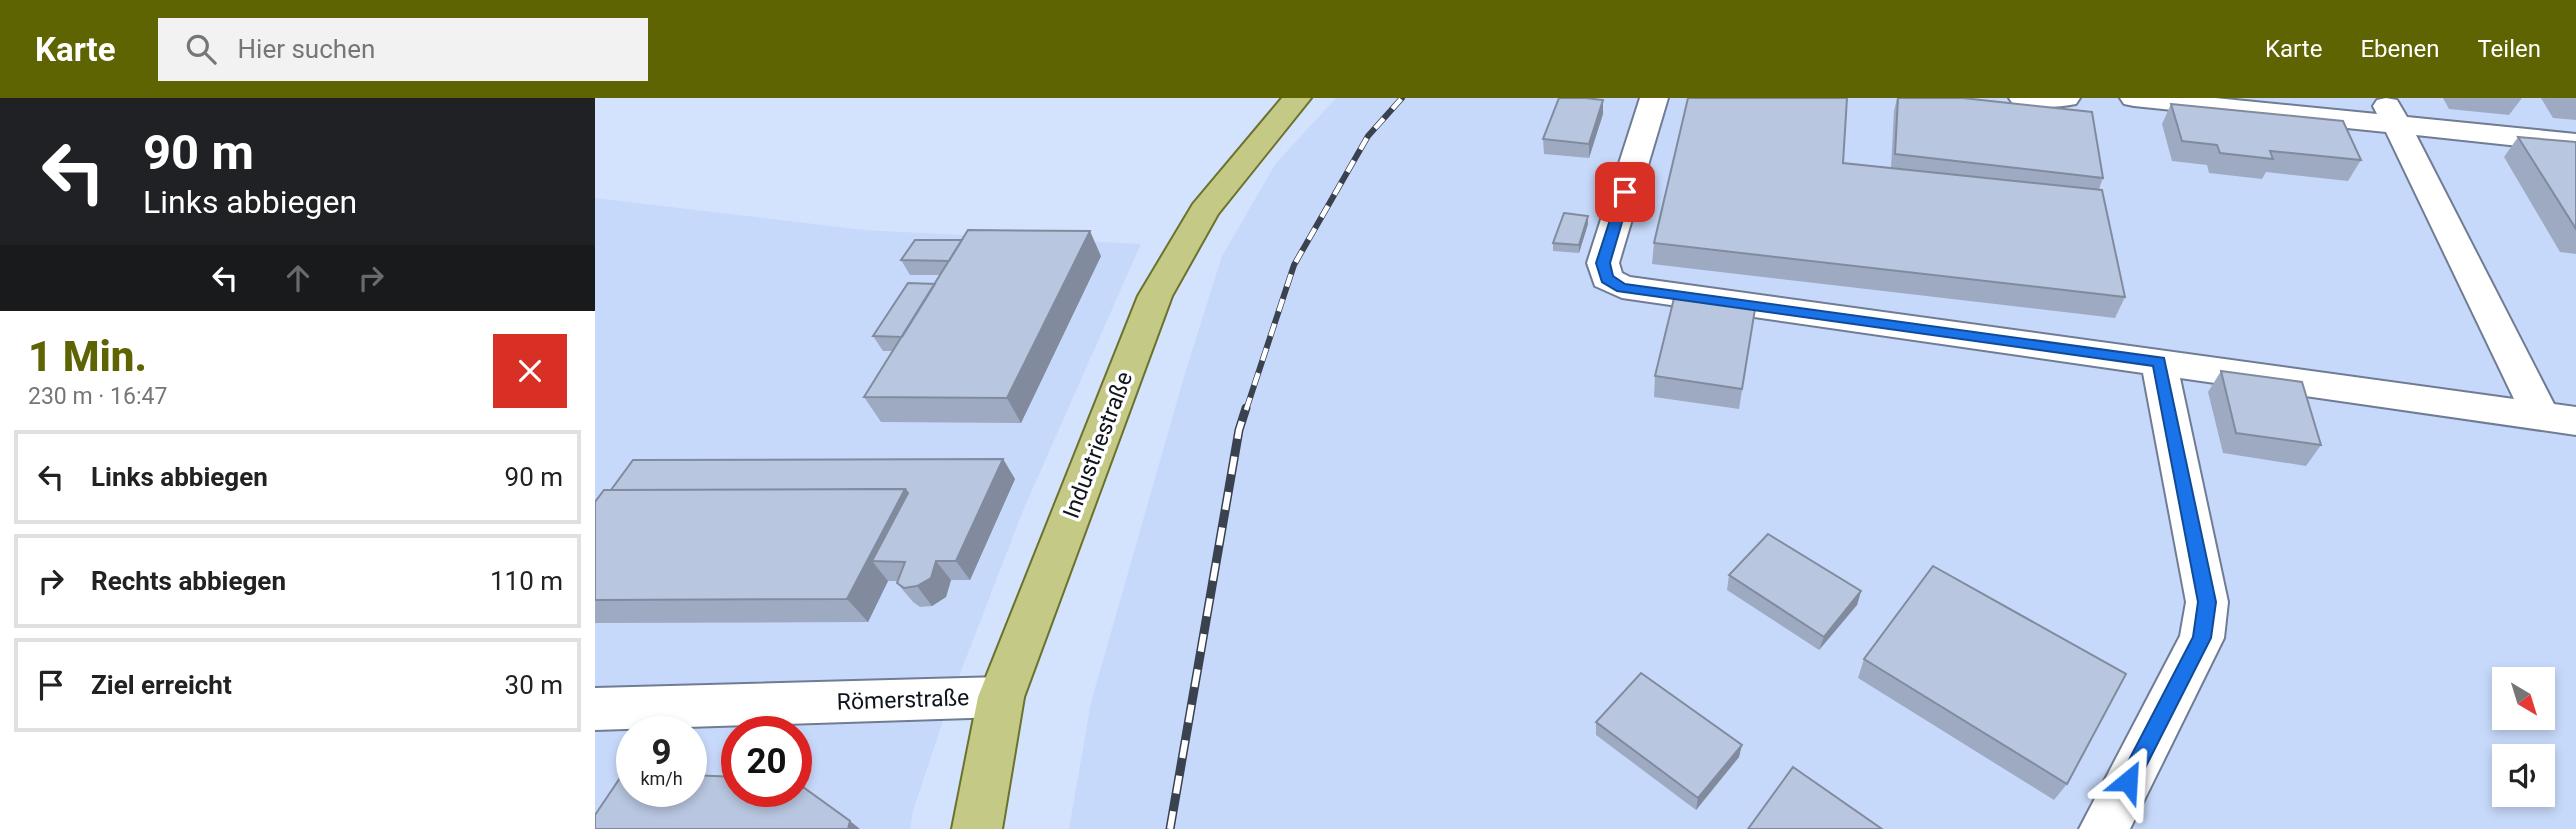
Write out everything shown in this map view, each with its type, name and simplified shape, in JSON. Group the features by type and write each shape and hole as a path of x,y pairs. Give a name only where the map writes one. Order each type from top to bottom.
{"main road":[{"name":"Industriestraße","path":"977,829 1001,697 1155,296 1204,211 1297,98"}],"street":[{"path":"1654,98 1603,263 1607,279 1622,288 2576,421"},
{"path":"2023,98 2066,98"},
{"path":"2134,98 2390,111 2576,143"},
{"path":"2390,111 2541,416"},
{"path":"2104,829 2202,638 2206,614 2207,602 2200,557 2159,361"},
{"name":"Römerstraße","path":"595,709 1001,697"}],"shaded area":[{"path":"1336,98 2576,98 2576,829 1069,829 1091,702 1185,373 1222,256 1276,163"},
{"path":"595,198 864,230 1141,244 1022,513 950,700 913,811 910,829 595,829"}],"building":[{"path":"1559,98 1603,100 1589,144 1543,139"},
{"path":"1688,98 1847,98 1843,163 2102,190 2125,297 1654,243"},
{"path":"1898,98 1963,98 2092,112 2103,178 1895,154"},
{"path":"2171,104 2343,121 2361,160 2270,151 2273,159 2220,153 2217,145 2182,141"},
{"path":"2518,137 2576,142 2576,229"},
{"path":"1564,213 1588,216 1579,245 1553,243"},
{"path":"968,230 1090,231 1007,398 864,397"},
{"path":"915,240 962,240 949,261 901,260"},
{"path":"908,283 935,284 902,337 873,336"},
{"path":"1674,298 1755,309 1742,389 1655,376"},
{"path":"2221,371 2302,382 2321,445 2236,433"},
{"path":"1003,459 956,561 936,561 931,578 917,586 904,588 897,583 905,562 872,561 908,493 905,489 611,490 633,460"},
{"path":"905,489 847,599 595,600 595,502 604,490"},
{"path":"1768,534 1861,591 1824,637 1729,575"},
{"path":"1933,566 2126,674 2067,784 1864,659"},
{"path":"1641,673 1742,745 1698,798 1596,722"},
{"path":"1793,767 1882,829 1748,829"},
{"path":"707,776 721,776 721,807 812,807 812,794 850,821 848,829 595,829 595,815 616,784 616,807 707,807"}],"railway":[{"path":"1246,410 1294,265 1368,136 1402,98"},
{"path":"1170,829 1239,430 1246,408"}],"route":[{"path":"1625,192 1603,263 1607,279 1622,288 2159,361 2207,602 2202,638 2128,781"}]}
